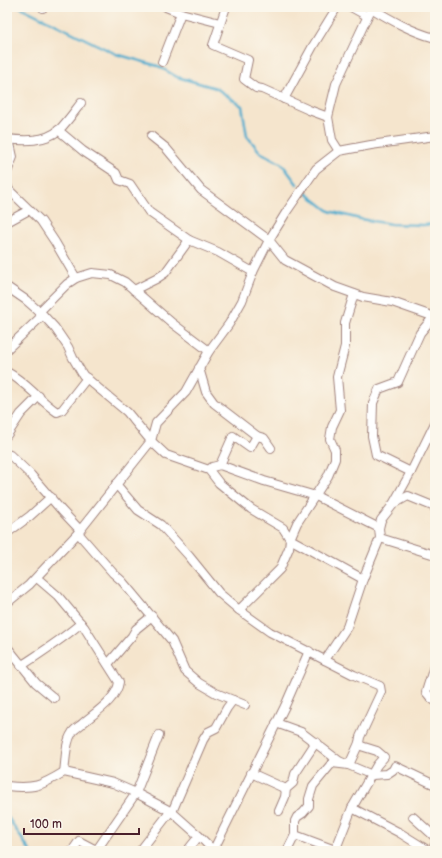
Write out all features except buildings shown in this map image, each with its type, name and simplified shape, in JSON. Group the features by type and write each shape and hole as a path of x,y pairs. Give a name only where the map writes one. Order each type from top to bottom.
{"street":[{"path":"166,7 185,11 220,23"},
{"path":"226,7 213,45 248,60 244,79 256,88 328,117"},
{"path":"284,99 313,46 337,7"},
{"path":"351,7 367,16"},
{"path":"339,152 332,140 328,117 336,84 372,7 416,32 435,38"},
{"path":"162,62 185,11"},
{"path":"7,172 13,157 8,139 23,141 45,138 58,130 81,103"},
{"path":"58,130 83,151 116,173 119,180 130,184 149,212 189,240 218,252 254,272"},
{"path":"151,136 166,148 201,190 269,240 285,260 336,287 354,294 392,302 435,316 420,333 398,382 379,389 373,403 372,436 376,455 411,472"},
{"path":"7,603 37,578 79,532 151,441 156,423 186,392 209,351 229,324 239,307 269,240 316,169 339,152 371,145 435,136"},
{"path":"7,185 9,190 41,221 76,278"},
{"path":"7,222 29,210"},
{"path":"134,290 165,273 189,240"},
{"path":"7,349 67,284 76,278 92,273 110,275 125,282 172,323 209,351"},
{"path":"7,287 41,313 55,328 68,347 83,374 127,412 151,441 166,455 209,470 219,482 251,509 283,528 290,539 363,579"},
{"path":"239,610 280,569 297,523 328,476 335,458 335,450 330,440 332,427 340,410 337,377 345,346 346,323 354,294"},
{"path":"199,368 206,392 214,403 257,436 264,438 271,448"},
{"path":"7,372 57,412 62,410 87,378"},
{"path":"7,435 21,414 38,396"},
{"path":"325,660 347,627 363,579 380,538 379,528 381,520 392,506 411,472 435,423"},
{"path":"220,465 233,436 250,448 257,436"},
{"path":"7,454 31,475 51,496 113,573 122,581 152,616 172,641 186,671 199,683 216,694 245,705"},
{"path":"209,470 212,467 220,465 264,481 316,496 379,528"},
{"path":"116,484 138,510 161,525 190,556 219,593 239,610 270,632 380,686 381,692 349,765"},
{"path":"7,533 30,516 51,496"},
{"path":"392,506 408,496 435,507"},
{"path":"380,538 435,555"},
{"path":"37,578 58,596 81,623 119,682 118,689 112,697 93,715 72,731 68,739 64,772"},
{"path":"108,664 132,636 136,629 152,616"},
{"path":"21,666 47,647 55,644 81,623"},
{"path":"7,647 36,683 54,698"},
{"path":"7,786 25,788 43,784 64,772 113,783 136,793 171,812 199,836 213,851 276,723 309,651"},
{"path":"435,663 426,692 435,701"},
{"path":"140,851 171,812 203,740 208,732 216,728 233,700"},
{"path":"276,723 301,732 339,761 372,775 387,774 393,770 395,766 435,785"},
{"path":"72,851 79,841 96,851 136,793 158,735"},
{"path":"279,811 285,797 286,789 293,783 296,774 316,742"},
{"path":"295,835 335,851 352,808 377,765 384,757 377,752 361,746 358,743"},
{"path":"287,851 295,835 295,821 297,817 309,806 309,799 313,786 332,763 349,765"},
{"path":"251,773 286,789"},
{"path":"352,808 400,833 429,851"},
{"path":"413,818 435,837"},
{"path":"187,851 199,836"},
{"path":"432,851 435,845"}],"waterway":[{"path":"20,7 116,54 158,66 177,77 216,88 242,106 247,136 260,152 282,164 297,184"},
{"path":"306,193 329,211 360,219 391,224 435,224"},
{"path":"7,816 30,851"}]}
